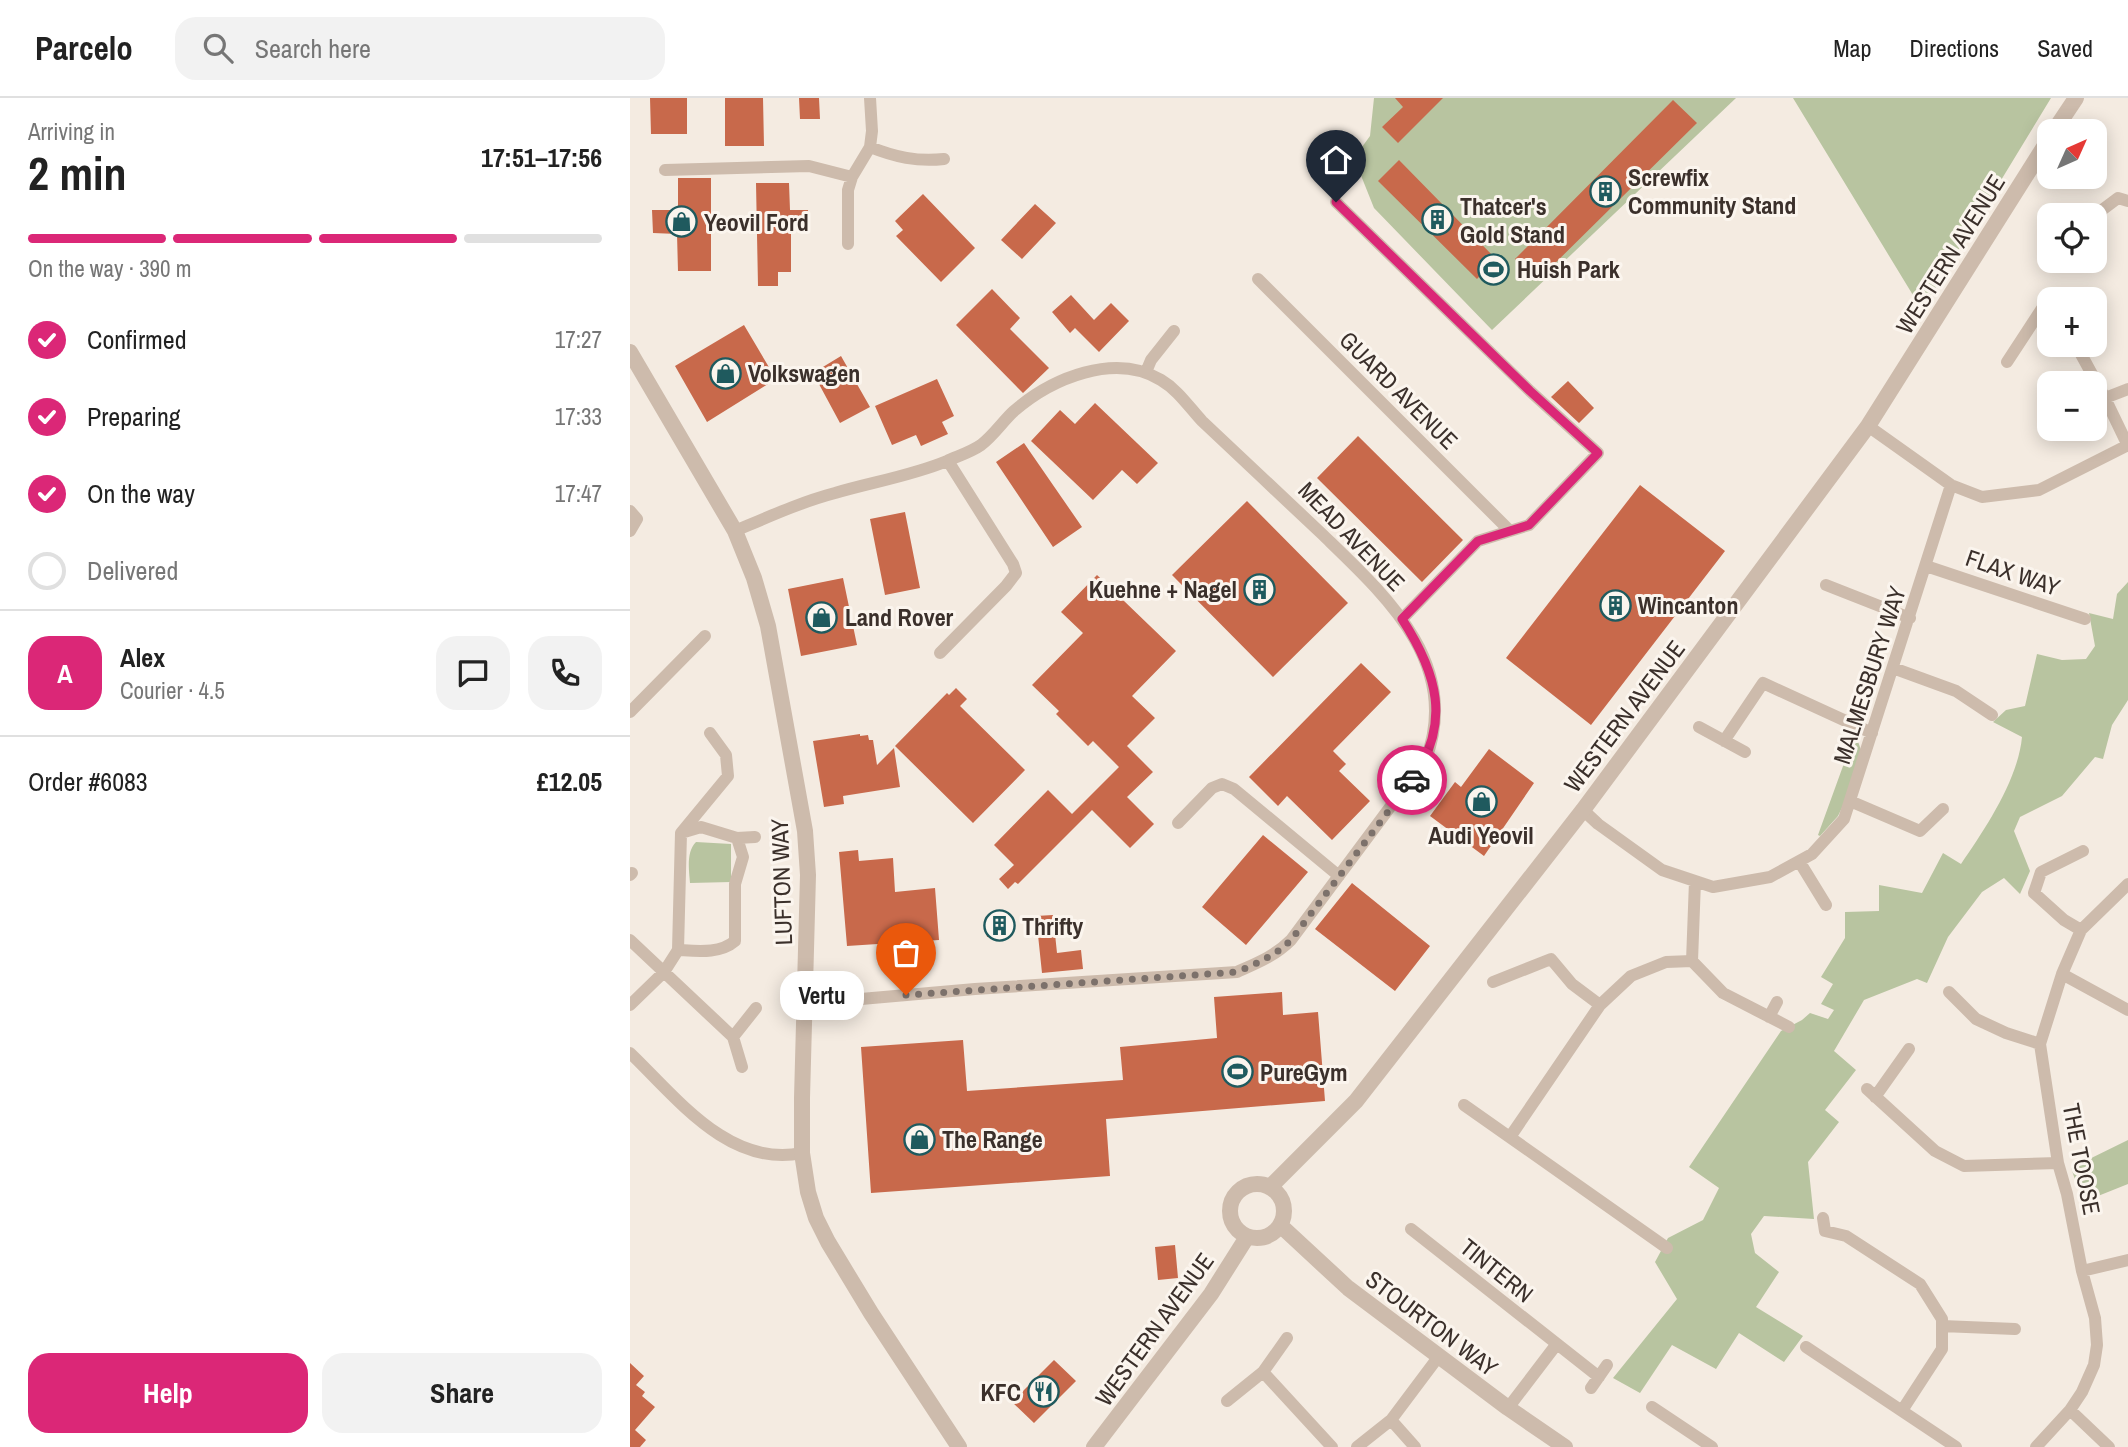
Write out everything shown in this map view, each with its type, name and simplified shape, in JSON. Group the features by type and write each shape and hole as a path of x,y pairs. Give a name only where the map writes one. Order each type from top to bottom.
{"street":[{"path":"848,244 848,190 852,177 870,147 870,98"},
{"path":"2062,119 2076,98"},
{"path":"870,147 911,160 924,162 944,159"},
{"name":"WESTERN AVENUE","path":"1270,1187 1356,1101 1583,810 1868,426 2037,158"},
{"path":"665,170 809,166 852,177"},
{"path":"2107,206 2118,198 2128,201"},
{"path":"1336,202 1530,391 1598,453 1529,525 1478,541 1402,619"},
{"name":"GUARD AVENUE","path":"1258,279 1510,531"},
{"path":"2007,362 2037,316"},
{"path":"1146,372 1151,360 1174,331"},
{"name":"LUFTON WAY","path":"630,352 735,531 754,578 768,626 805,831 808,875 802,1153 808,1192 816,1218 828,1242 958,1447"},
{"name":"MEAD AVENUE","path":"735,531 825,496 948,461 980,445 1014,411 1066,378 1103,368 1121,367 1146,372 1162,380 1182,398 1202,421 1363,572 1417,641 1432,680 1436,717 1432,745 1426,760 1279,952 1237,972 975,989 804,1004"},
{"path":"2107,397 2128,389"},
{"path":"1868,426 1951,485 1982,497 2039,490 2128,446 2107,402"},
{"path":"940,653 1016,573 1013,564 948,461"},
{"name":"MALMESBURY WAY","path":"1583,810 1662,870 1713,887 1770,877 1812,853 1844,819 1951,485"},
{"path":"630,510 637,519 630,531"},
{"name":"FLAX WAY","path":"1926,566 2085,619"},
{"path":"1826,585 1910,618"},
{"path":"630,712 705,636"},
{"path":"1893,668 1956,691 1992,715"},
{"path":"1724,741 1763,683 1872,733"},
{"path":"1699,727 1745,752"},
{"path":"630,1005 664,972 678,950 681,833 728,776 726,755 710,733"},
{"path":"1178,824 1212,789 1222,784 1234,789 1339,876"},
{"path":"1850,801 1920,831 1943,809"},
{"path":"681,833 701,827 737,838 755,837"},
{"path":"678,950 704,951 728,947 735,941 735,884 743,858 737,838"},
{"path":"2081,930 2064,920 2034,893 2041,872 2083,850"},
{"path":"1799,861 1826,905"},
{"path":"1695,881 1692,961 1723,993 1789,1027"},
{"name":"THE TOOSE","path":"2036,1447 2070,1410 2082,1392 2094,1365 2096,1345 2095,1318 2058,1163 2040,1044 2062,974 2081,930 2128,884"},
{"path":"630,940 733,1038 742,1067"},
{"path":"1493,982 1551,959 1572,984 1600,1005"},
{"path":"1510,1137 1600,1005 1631,976 1666,962 1692,961"},
{"path":"2062,974 2128,1010"},
{"path":"1949,992 1976,1018 2006,1033 2040,1044"},
{"path":"1769,1017 1777,1002"},
{"path":"733,1038 756,1008"},
{"path":"1909,1049 1871,1093 1935,1151 1964,1166 2058,1163"},
{"path":"630,1053 716,1134 752,1152 793,1155 802,1153"},
{"path":"1464,1105 1667,1248"},
{"path":"1254,1184 1270,1187 1282,1200 1284,1209 1280,1225 1276,1231 1262,1238 1247,1237 1240,1233 1231,1220 1231,1204 1235,1196 1247,1186 1254,1184"},
{"path":"1823,1218 1825,1231 1846,1236 1920,1284 1942,1319 1942,1349 1902,1409"},
{"name":"STOURTON WAY","path":"1280,1225 1348,1288 1507,1408 1565,1447"},
{"name":"TINTERN","path":"1411,1229 1556,1345 1595,1382 1608,1365"},
{"name":"WESTERN AVENUE","path":"1094,1447 1211,1294 1247,1237"},
{"path":"2082,1271 2128,1260"},
{"path":"1942,1326 2015,1329"},
{"path":"1227,1401 1263,1372 1287,1338"},
{"path":"1507,1408 1556,1345"},
{"path":"1806,1346 1956,1447"},
{"path":"1357,1447 1391,1420 1439,1356"},
{"path":"1263,1372 1332,1447"},
{"path":"1653,1405 1712,1447"},
{"path":"2070,1410 2109,1447"},
{"path":"1391,1420 1415,1447"}],"green space":[{"name":"Huish Park","path":"1374,98 1736,98 1492,330 1374,208 1354,158 1370,136"},
{"path":"1793,98 2051,98 2037,119 1922,310"},
{"path":"2128,582 2128,700 2112,725 2103,759 2095,757 2062,796 2020,817 2014,831 2030,871 2020,894 2004,878 1982,892 1948,937 1927,983 1917,979 1864,1000 1834,1051 1856,1070 1825,1110 1839,1122 1808,1162 1814,1219 1764,1216 1751,1234 1755,1253 1779,1272 1756,1307 1803,1336 1784,1362 1739,1333 1716,1369 1672,1345 1640,1393 1613,1378 1677,1299 1655,1262 1668,1238 1703,1220 1719,1188 1689,1167 1781,1031 1810,1013 1828,1019 1834,1010 1821,1004 1833,984 1821,977 1845,938 1845,912 1879,911 1879,885 1922,893 1943,853 1961,864 1999,804 2019,753 2022,737 1993,722 2006,710 2025,706 2037,654 2062,660 2086,659 2095,646 2089,613 2113,619 2117,594"},
{"path":"1855,733 1861,750 1852,787 1838,816 1820,836 1818,835"},
{"path":"696,842 731,844 731,882 690,883 689,856"},
{"path":"2128,1140 2128,1184 2083,1202 2071,1168"}],"building":[{"path":"650,98 687,98 687,134 651,134"},
{"path":"725,98 763,98 764,146 725,146"},
{"path":"799,98 819,98 820,119 800,119"},
{"path":"1395,98 1443,98 1398,143 1382,127 1403,107"},
{"name":"Screwfix Community Stand","path":"1673,100 1697,123 1537,281 1515,259"},
{"name":"Thatcer's Gold Stand","path":"1399,160 1496,259 1477,279 1378,181"},
{"name":"Yeovil Ford","path":"678,178 711,178 711,271 678,271 677,234 653,233 652,210 678,210"},
{"path":"756,183 789,183 790,210 808,210 809,230 791,230 791,272 778,272 778,286 758,286"},
{"path":"923,194 975,248 941,282 896,236 903,230 895,221"},
{"path":"1035,204 1056,223 1022,259 1001,240"},
{"path":"992,289 1020,318 1010,329 1049,368 1023,393 956,325"},
{"path":"1071,295 1094,320 1111,303 1129,321 1099,352 1075,328 1070,333 1052,312"},
{"name":"Volkswagen","path":"744,325 776,379 707,422 675,366"},
{"path":"841,356 870,407 840,423 813,373"},
{"path":"937,379 954,416 942,422 948,434 921,446 916,435 892,445 875,406"},
{"path":"1568,381 1594,408 1579,423 1551,397"},
{"path":"1095,403 1158,463 1137,484 1122,470 1093,500 1031,441 1060,410 1075,424"},
{"path":"1358,436 1463,540 1422,582 1317,478"},
{"path":"1024,443 1082,527 1053,547 996,462"},
{"name":"Wincanton","path":"1640,485 1725,551 1591,725 1506,658"},
{"name":"Kuehne + Nagel","path":"1247,501 1348,603 1273,677 1172,575"},
{"path":"905,512 920,588 885,595 870,519"},
{"path":"1097,575 1176,651 1132,696 1155,718 1127,746 1153,772 1127,797 1154,824 1130,848 1092,810 1018,884 1015,882 1008,889 999,879 1014,865 994,845 1048,790 1072,814 1119,767 1093,741 1088,746 1056,714 1059,711 1032,685 1083,633 1061,612"},
{"name":"Land Rover","path":"843,578 857,645 801,656 788,589"},
{"path":"1361,663 1391,692 1333,751 1346,764 1339,771 1370,801 1332,840 1287,796 1278,806 1249,777"},
{"path":"956,688 967,699 960,706 1025,770 973,823 895,746 947,693 949,695"},
{"path":"868,735 869,740 873,740 877,765 894,748 900,787 843,796 844,804 824,807 813,741"},
{"name":"Audi Yeovil","path":"1489,749 1534,783 1484,856 1430,816 1455,782 1461,787"},
{"path":"1263,835 1308,872 1246,945 1202,907"},
{"path":"858,850 859,861 893,858 895,892 935,888 939,940 847,946 839,852"},
{"path":"1352,883 1430,946 1395,991 1315,929"},
{"path":"1053,915 1057,953 1081,950 1083,969 1042,973 1036,916"},
{"name":"Thrifty","path":"1012,916 1013,935 987,937 985,918"},
{"path":"1282,992 1283,1015 1318,1012 1325,1101 1106,1119 1110,1176 871,1193 861,1047 963,1040 967,1091 1123,1080 1120,1047 1217,1038 1214,997"},
{"path":"1175,1245 1178,1278 1158,1280 1155,1247"},
{"name":"KFC","path":"1054,1360 1076,1381 1034,1423 1012,1402"},
{"path":"630,1363 644,1376 636,1385 645,1392 642,1396 655,1407 635,1430 646,1440 640,1447 630,1447"}],"way so far":[{"path":"906,995 1237,972 1279,952 1291,940 1412,780"}],"place":[{"name":"Screwfix Community Stand","path":"1605,191"},
{"name":"Thatcer's Gold Stand","path":"1437,220"},
{"name":"Yeovil Ford","path":"681,222"},
{"name":"Huish Park","path":"1494,269"},
{"name":"Volkswagen","path":"725,373"},
{"name":"Kuehne + Nagel","path":"1260,589"},
{"name":"Wincanton","path":"1615,605"},
{"name":"Land Rover","path":"822,617"},
{"name":"Audi Yeovil","path":"1481,801"},
{"name":"Thrifty","path":"999,926"},
{"name":"Vertu","path":"906,995"},
{"name":"PureGym","path":"1237,1072"},
{"name":"The Range","path":"919,1139"},
{"name":"KFC","path":"1044,1392"}],"route":[{"path":"1336,202 1530,391 1598,453 1529,525 1478,541 1402,619 1417,641 1427,663 1435,698 1436,717 1432,745 1426,760 1412,780"}]}
